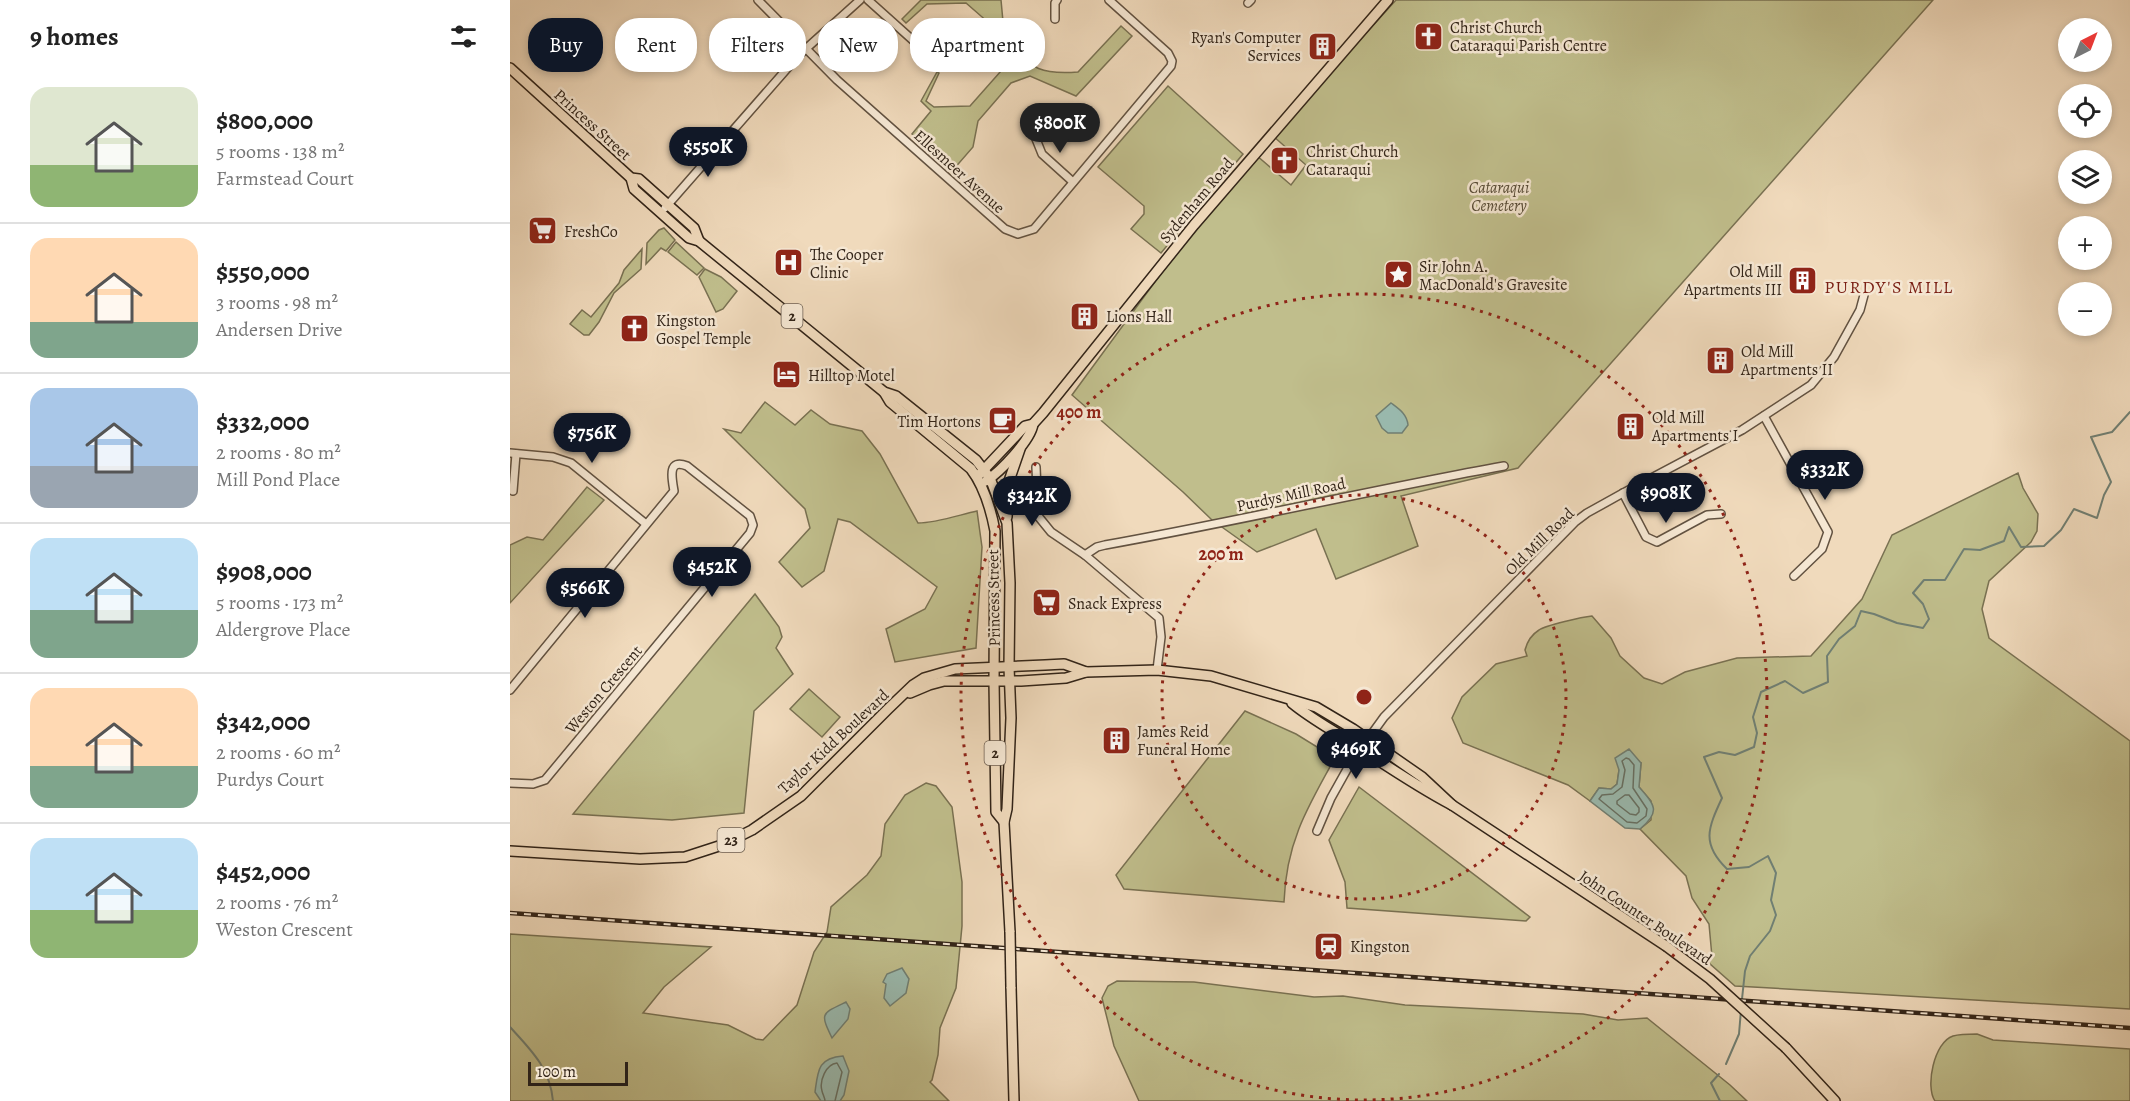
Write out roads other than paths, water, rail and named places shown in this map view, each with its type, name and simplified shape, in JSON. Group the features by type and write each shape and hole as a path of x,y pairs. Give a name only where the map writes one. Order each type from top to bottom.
{"main road":[{"name":"Sydenham Road","path":"979,481 990,478 1021,445 1032,432 1033,424 1194,225 1389,0"},
{"name":"Princess Street","path":"510,68 630,178 634,189 660,213 689,238 699,240"},
{"name":"Princess Street","path":"630,178 639,179 694,228 699,240 884,392 890,402 971,469 979,481 992,514 995,531 996,813 1004,822"},
{"name":"Princess Street","path":"884,392 896,396 958,445 984,470 990,478 1007,523 1011,718 1007,809 1004,822 1011,932 1014,1101"},
{"name":"Sydenham Road","path":"979,481 984,470 1025,426 1033,424"},
{"path":"1007,523 1009,481 1021,445"},
{"name":"John Counter Boulevard","path":"1009,667 1064,664 1086,672"},
{"name":"Taylor Kidd Boulevard","path":"510,851 640,859 685,857 722,845 752,830 801,796 919,681 933,674 955,669 1009,667"},
{"name":"John Counter Boulevard","path":"994,681 1066,678 1086,672 1157,670 1211,676 1316,707 1422,777 1452,805"},
{"name":"Taylor Kidd Boulevard","path":"902,696 944,681 994,681"},
{"name":"John Counter Boulevard","path":"1287,700 1309,717 1416,786 1452,805 1666,946 1718,986 1786,1048 1835,1101"},
{"name":"John Counter Boulevard","path":"1809,1073 1830,1101"}],"street":[{"name":"Ellesmeer Avenue","path":"758,0 776,18"},
{"path":"806,48 860,0"},
{"path":"868,0 910,38"},
{"path":"1055,19 1057,0"},
{"name":"Ellesmeer Avenue","path":"806,48 846,88 1009,232 1023,233 1034,229 1168,70 1172,61 1168,53 1109,0"},
{"path":"660,213 785,72"},
{"path":"1034,134 1042,154 1073,182"},
{"name":"Old Mill Road","path":"1317,831 1331,798 1360,749 1390,710 1575,522 1587,513 1764,416 1811,386 1827,368 1856,319 1864,295"},
{"path":"1764,416 1828,532 1822,549 1794,576"},
{"path":"510,690 646,524 572,463 553,457 513,453 513,491"},
{"name":"Weston Crescent","path":"510,783 533,784 545,780 750,533 753,525 750,516 687,466 681,464 675,466 671,471 674,491 646,524"},
{"name":"Purdys Mill Road","path":"1086,555 1097,547 1105,545 1200,528 1373,490 1504,466"},
{"path":"1036,467 1038,516 1052,532 1086,555 1159,618 1161,637 1157,670"},
{"path":"1623,493 1646,537 1657,542 1707,515 1720,514"}],"water":[{"path":"1391,403 1406,418 1408,425 1402,433 1388,433 1382,428 1376,416"},
{"path":"1629,749 1641,763 1639,787 1653,808 1651,818 1640,829 1625,828 1590,801 1599,788 1611,789 1617,784 1619,770 1615,758"},
{"path":"902,968 909,979 906,993 890,1006 884,998 886,984 883,982 887,974"},
{"path":"846,1002 850,1009 848,1019 832,1038 825,1015"},
{"path":"843,1056 849,1071 844,1095 840,1101 821,1101 815,1092 821,1066 828,1059"}],"waterway":[{"path":"1742,999 1745,971 1750,956 1770,931 1776,915 1771,900 1776,873 1768,856 1749,867 1727,869 1713,852 1710,843 1711,827 1722,798 1704,757 1719,752 1735,755 1754,747 1757,733 1753,717 1761,692 1785,681 1803,693 1828,682 1827,656 1839,639 1855,626 1861,611 1897,623 1923,628 1929,619 1923,604 1913,593 1924,580 1945,580 1964,549 1980,550 2004,541 2009,527 2021,547 2044,546 2061,530 2074,509 2097,518 2104,495 2111,482 2091,437 2112,432 2130,412"},
{"path":"1726,1064 1739,1034 1741,1010"},
{"path":"510,1027 544,1069 553,1101"},
{"path":"1719,1074 1711,1083 1720,1101"}],"railway":[{"path":"510,913 2130,1028"}],"place":[{"name":"Christ Church Cataraqui Parish Centre","path":"1429,36"},
{"name":"Ryan's Computer Services","path":"1322,46"},
{"name":"Christ Church Cataraqui","path":"1285,160"},
{"name":"FreshCo","path":"543,231"},
{"name":"The Cooper Clinic","path":"789,263"},
{"name":"Sir John A. MacDonald's Gravesite","path":"1398,275"},
{"name":"Old Mill Apartments III","path":"1803,280"},
{"name":"Lions Hall","path":"1085,316"},
{"name":"Kingston Gospel Temple","path":"635,329"},
{"name":"Old Mill Apartments II","path":"1720,360"},
{"name":"Hilltop Motel","path":"787,375"},
{"name":"Tim Hortons","path":"1002,421"},
{"name":"Old Mill Apartments I","path":"1631,426"},
{"name":"Snack Express","path":"1047,603"},
{"name":"James Reid Funeral Home","path":"1116,740"},
{"name":"Kingston","path":"1329,946"}],"district":[{"name":"PURDY'S MILL","path":"1889,287"}],"park label":[{"name":"Cataraqui Cemetery","path":"1499,196"}]}
